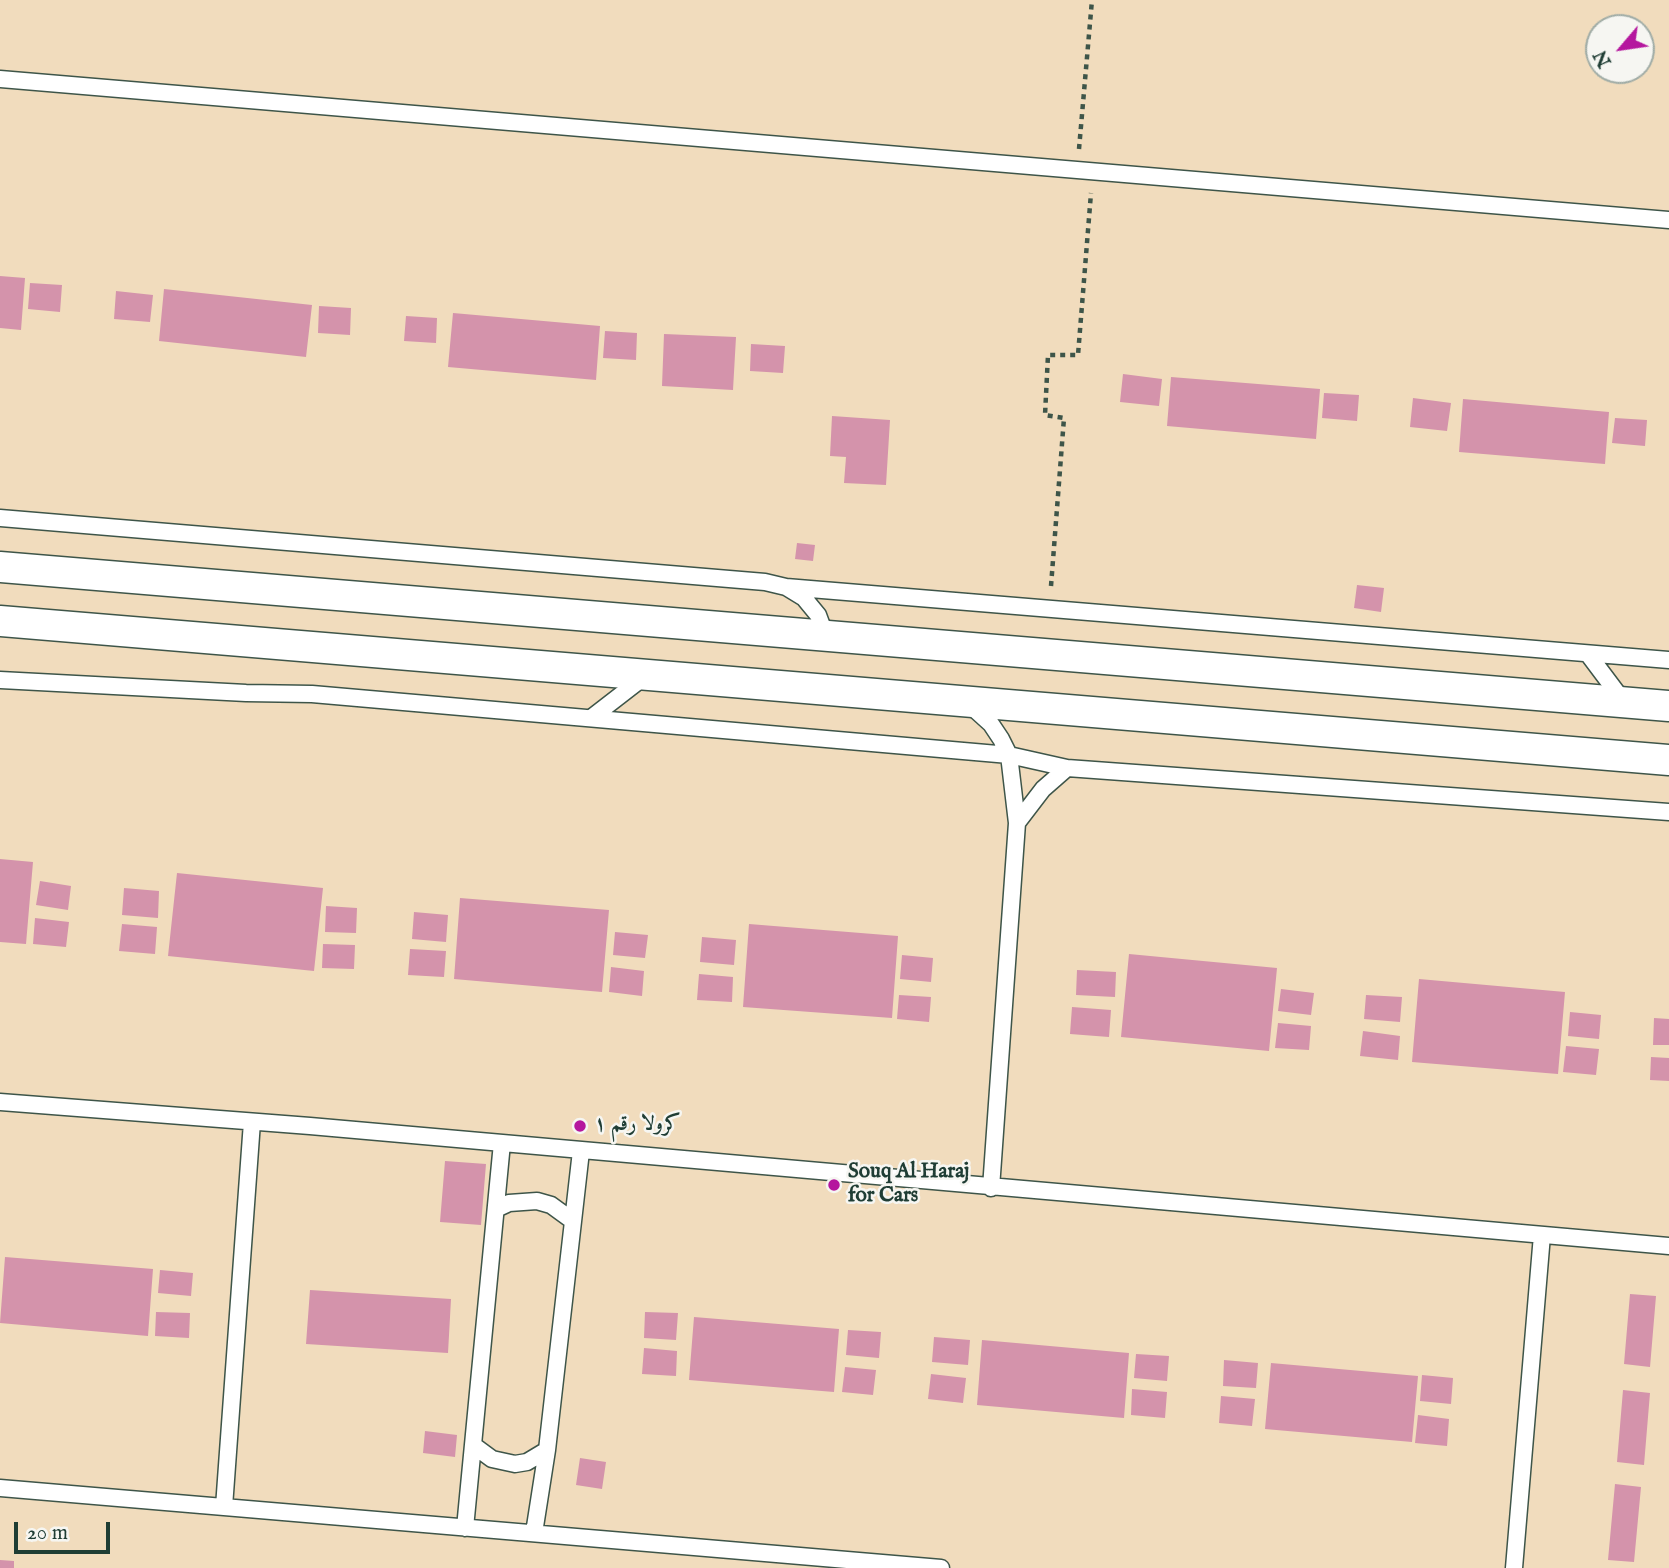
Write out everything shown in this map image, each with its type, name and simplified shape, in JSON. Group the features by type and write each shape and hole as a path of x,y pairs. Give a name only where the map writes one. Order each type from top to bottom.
{"street":[{"path":"0,567 1669,706"},
{"path":"0,621 1669,760"}],"lane":[{"path":"0,79 1669,220"},
{"path":"0,518 737,580 786,587 1050,610 1669,660"},
{"path":"786,587 804,598 818,615 825,635"},
{"path":"1588,653 1624,702"},
{"path":"591,718 647,675"},
{"path":"0,680 232,693 290,692 1009,755 1067,768 1669,812"},
{"path":"965,702 991,724 1009,755 1017,822 991,1188"},
{"path":"1017,822 1044,789 1067,768"},
{"path":"0,1102 502,1143 1669,1246"},
{"path":"225,1507 252,1122"},
{"path":"465,1528 502,1143"},
{"path":"534,1533 547,1450 581,1151"},
{"path":"496,1209 516,1201 537,1201 551,1205 573,1221"},
{"path":"1514,1568 1542,1235"},
{"path":"472,1445 492,1459 515,1464 527,1462 547,1450"},
{"path":"0,1488 941,1568"}],"path":[{"path":"1050,610 1064,418 1045,415 1048,355 1078,355 1092,0"}],"building":[{"path":"0,276 25,278 21,330 0,328"},
{"path":"30,283 62,285 60,312 28,309"},
{"path":"164,289 312,305 306,357 159,341"},
{"path":"116,291 153,295 150,322 114,319"},
{"path":"319,306 351,308 350,335 318,333"},
{"path":"453,313 600,326 596,380 448,367"},
{"path":"406,316 437,318 436,343 404,341"},
{"path":"605,331 637,333 636,360 603,358"},
{"path":"664,334 736,337 733,390 662,386"},
{"path":"751,344 785,346 783,373 750,371"},
{"path":"1123,374 1162,379 1159,406 1120,402"},
{"path":"1171,377 1320,389 1316,439 1167,426"},
{"path":"1324,393 1359,395 1357,421 1322,418"},
{"path":"1413,398 1451,403 1447,431 1410,427"},
{"path":"1463,399 1609,412 1605,464 1459,452"},
{"path":"832,416 890,420 886,485 844,483 846,457 830,456"},
{"path":"1615,418 1647,420 1645,446 1612,443"},
{"path":"797,543 815,545 813,561 795,559"},
{"path":"1357,585 1384,588 1381,612 1354,608"},
{"path":"0,859 33,862 26,944 0,942"},
{"path":"177,873 323,888 314,971 168,956"},
{"path":"40,881 71,886 68,910 36,905"},
{"path":"124,888 159,891 158,918 122,915"},
{"path":"460,898 609,910 602,992 454,979"},
{"path":"326,906 357,908 356,933 325,932"},
{"path":"414,912 448,915 446,942 412,939"},
{"path":"35,918 69,922 66,947 33,944"},
{"path":"122,924 157,927 155,954 119,951"},
{"path":"749,924 898,936 892,1018 743,1007"},
{"path":"615,932 648,935 645,958 613,955"},
{"path":"702,937 736,940 734,965 700,962"},
{"path":"323,944 355,945 354,969 322,968"},
{"path":"410,949 446,951 444,977 408,975"},
{"path":"1129,954 1277,968 1269,1051 1121,1037"},
{"path":"902,955 933,958 931,982 900,979"},
{"path":"611,967 644,971 642,996 609,992"},
{"path":"1077,970 1116,972 1115,997 1076,995"},
{"path":"699,974 733,977 732,1002 697,1000"},
{"path":"1419,979 1565,992 1558,1074 1412,1062"},
{"path":"1281,989 1314,993 1311,1015 1278,1011"},
{"path":"899,995 931,997 929,1022 897,1019"},
{"path":"1366,995 1402,997 1400,1022 1364,1019"},
{"path":"1072,1007 1111,1010 1109,1037 1070,1034"},
{"path":"1570,1012 1601,1015 1599,1039 1568,1036"},
{"path":"1654,1018 1669,1019 1669,1045 1653,1045"},
{"path":"1278,1023 1311,1026 1309,1050 1275,1048"},
{"path":"1363,1031 1400,1036 1398,1060 1360,1056"},
{"path":"1566,1046 1599,1049 1596,1075 1563,1072"},
{"path":"1651,1057 1669,1058 1669,1081 1650,1080"},
{"path":"445,1161 486,1164 481,1225 440,1222"},
{"path":"5,1257 153,1269 148,1336 0,1323"},
{"path":"160,1270 193,1273 191,1296 158,1293"},
{"path":"310,1290 451,1299 448,1353 306,1344"},
{"path":"1630,1294 1656,1296 1650,1367 1624,1364"},
{"path":"156,1312 190,1313 189,1338 155,1336"},
{"path":"645,1312 678,1313 676,1340 644,1338"},
{"path":"694,1317 839,1329 834,1392 689,1380"},
{"path":"848,1330 881,1332 879,1358 846,1355"},
{"path":"934,1337 970,1340 968,1365 932,1362"},
{"path":"982,1340 1129,1353 1124,1418 977,1405"},
{"path":"644,1348 677,1351 676,1376 642,1374"},
{"path":"1136,1354 1169,1356 1167,1381 1134,1378"},
{"path":"1224,1360 1258,1363 1256,1388 1223,1386"},
{"path":"1271,1363 1418,1376 1412,1442 1265,1429"},
{"path":"845,1367 876,1370 873,1395 842,1392"},
{"path":"931,1374 966,1378 963,1403 928,1399"},
{"path":"1422,1375 1453,1378 1451,1404 1420,1401"},
{"path":"1132,1389 1167,1392 1165,1418 1131,1415"},
{"path":"1623,1390 1650,1393 1644,1465 1617,1462"},
{"path":"1221,1396 1255,1399 1252,1426 1219,1423"},
{"path":"1418,1415 1449,1419 1447,1446 1415,1443"},
{"path":"425,1431 457,1435 455,1457 423,1453"},
{"path":"580,1458 606,1462 602,1489 576,1485"},
{"path":"1615,1484 1641,1487 1634,1562 1608,1560"},
{"path":"0,1560 14,1561 14,1568 0,1568"}],"place":[{"name":"كرولا رقم ١","path":"580,1126"},
{"name":"Souq Al Haraj for Cars","path":"834,1185"}]}
